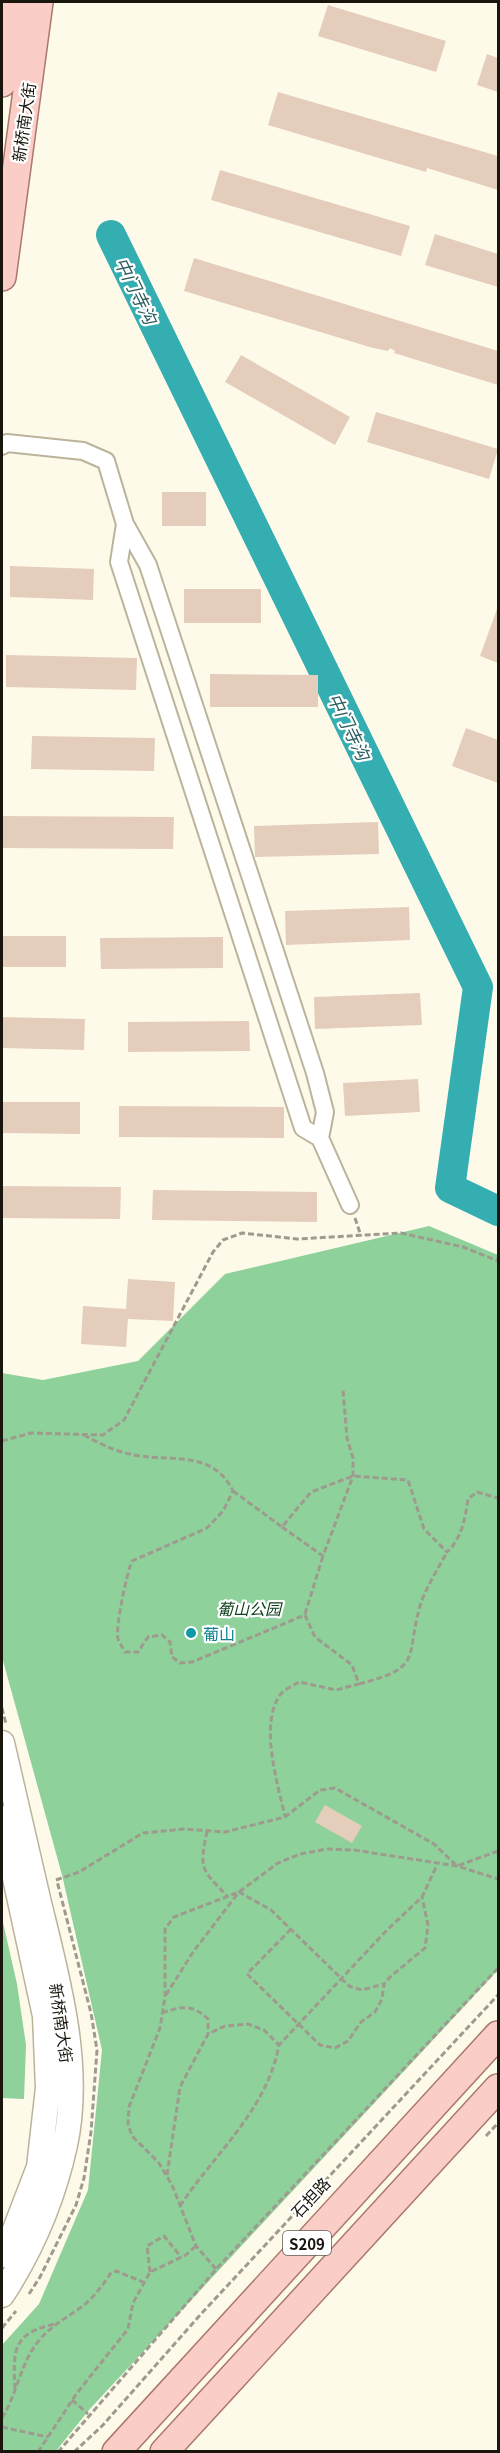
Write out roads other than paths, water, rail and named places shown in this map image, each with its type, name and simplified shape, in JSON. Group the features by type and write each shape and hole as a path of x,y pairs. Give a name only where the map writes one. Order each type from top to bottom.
{"main road":[{"name":"新桥南大街","path":"2,83 13,2"},
{"name":"新桥南大街","path":"2,277 39,2"},
{"name":"新桥南大街","path":"2,1743 64,2012 70,2086 66,2144 49,2203 24,2261 2,2295"},
{"name":"新桥南大街","path":"2,1818 45,2016 48,2088 39,2167 14,2232 2,2255"},
{"name":"石担路","path":"116,2451 498,2035"},
{"name":"S209","path":"164,2451 498,2088"}],"street":[{"path":"2,446 7,443 83,451 106,461 125,524 148,565 315,1073 325,1112 320,1138 350,1205"},
{"path":"125,524 119,562 303,1128 320,1138"}],"waterway":[{"name":"中门寺沟","path":"111,235 478,987 450,1188 498,1211"}],"place":[{"name":"葡山","path":"191,1633"}],"park label":[{"name":"葡山公园","path":"249,1608"}]}
